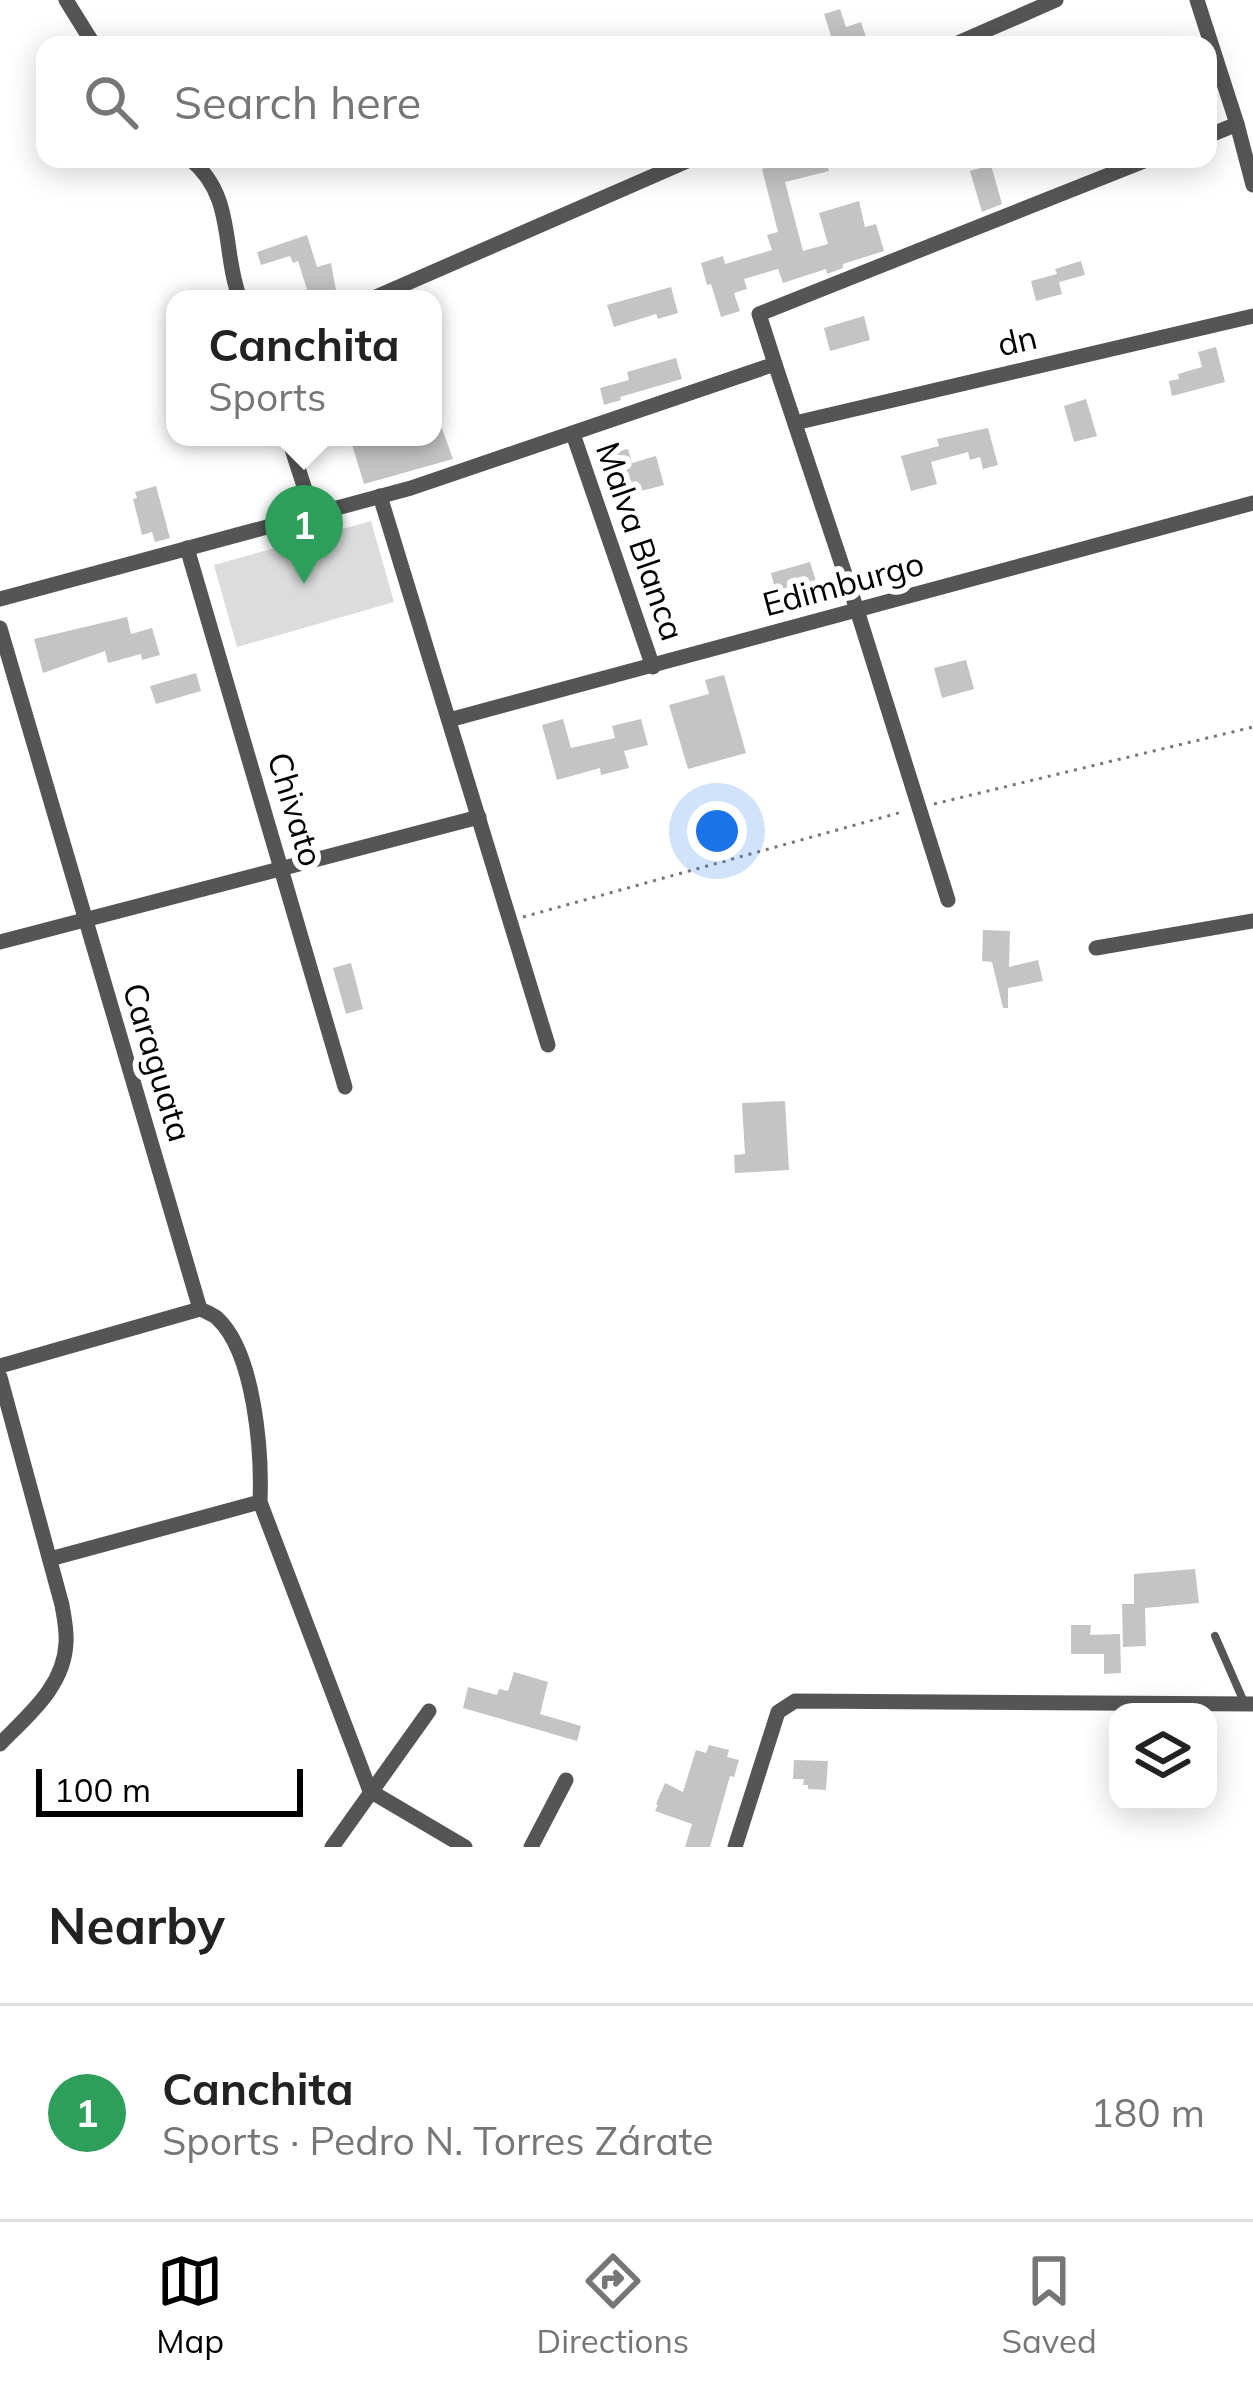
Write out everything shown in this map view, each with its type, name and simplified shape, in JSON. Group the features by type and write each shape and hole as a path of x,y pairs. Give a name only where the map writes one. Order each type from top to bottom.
{"street":[{"path":"66,0 88,36"},
{"path":"974,36 1056,0"},
{"path":"1197,0 1209,36"},
{"path":"1217,60 1253,185"},
{"path":"1217,132 1238,124"},
{"path":"199,168 210,178 224,213 238,290"},
{"path":"392,290 671,168"},
{"path":"948,900 759,314 1126,168"},
{"name":"dn","path":"795,423 1253,316"},
{"path":"0,599 380,496 775,364"},
{"name":"Malva Blanca","path":"573,434 653,667"},
{"path":"291,446 313,514"},
{"path":"380,496 548,1045"},
{"name":"Edimburgo","path":"449,720 1253,503"},
{"name":"Chivato","path":"187,548 345,1087"},
{"name":"Caraguata","path":"0,628 200,1309 216,1317 235,1343 247,1379 262,1465 260,1502 370,1791"},
{"path":"0,942 478,817"},
{"path":"1096,948 1253,921"},
{"path":"0,1366 200,1309"},
{"path":"0,1377 62,1605 66,1642 52,1688 0,1744"},
{"path":"50,1559 260,1502"},
{"path":"735,1847 778,1712 794,1702 1249,1704"},
{"path":"332,1847 429,1711"},
{"path":"531,1847 566,1780"},
{"path":"370,1791 465,1847"}],"lane":[{"path":"1215,1636 1249,1704"}],"path":[{"path":"510,920 918,808 1253,727"}],"shaded area":[{"path":"371,521 394,602 237,647 214,565"}],"building":[{"path":"840,9 846,27 861,22 866,36 831,36 824,14"},
{"path":"828,168 785,182 803,251 828,244 819,213 859,201 865,227 876,224 884,251 827,274 826,269 783,283 778,269 744,279 747,289 734,293 740,311 721,317 701,263 723,256 725,264 772,250 767,235 778,232 762,169"},
{"path":"992,168 1002,204 982,212 970,171"},
{"path":"307,235 317,267 331,263 336,290 307,290 298,261 293,263 290,256 261,265 257,252"},
{"path":"1081,261 1085,275 1059,282 1062,294 1036,301 1031,281"},
{"path":"671,287 678,313 658,319 656,314 614,327 607,305"},
{"path":"864,316 870,340 830,351 824,328"},
{"path":"1216,347 1225,382 1172,396 1169,381 1202,367 1198,352"},
{"path":"676,358 682,379 604,405 600,388 629,380 627,372"},
{"path":"1086,399 1097,436 1074,442 1064,406"},
{"path":"442,428 453,459 364,484 353,446 442,446"},
{"path":"988,428 998,465 983,469 980,457 970,460 968,452 931,462 937,484 911,491 901,456 939,446 937,439"},
{"path":"628,449 632,463 656,456 664,485 622,496 614,469 607,470 603,455"},
{"path":"156,486 170,538 155,542 152,532 142,535 133,499 135,492"},
{"path":"810,562 817,602 767,619 759,589 774,585 771,573"},
{"path":"127,617 131,634 152,628 160,655 142,660 141,654 108,663 105,651 43,673 34,639"},
{"path":"966,660 974,689 942,698 934,668"},
{"path":"196,673 201,691 156,704 150,686"},
{"path":"724,675 746,753 688,769 669,705 709,694 705,680"},
{"path":"563,719 571,748 615,738 612,726 641,719 648,745 624,751 629,768 601,775 600,768 557,780 542,725"},
{"path":"983,930 1010,931 1009,967 1038,960 1043,981 1008,988 1008,1008 1003,1008 992,962 982,961"},
{"path":"351,963 363,1009 346,1014 333,968"},
{"path":"785,1101 789,1170 735,1173 734,1155 745,1154 742,1103"},
{"path":"1195,1569 1199,1603 1145,1608 1146,1646 1123,1647 1122,1604 1134,1604 1134,1574"},
{"path":"1071,1625 1091,1625 1090,1635 1120,1634 1121,1673 1104,1674 1104,1654 1071,1654"},
{"path":"514,1672 548,1682 540,1714 581,1726 577,1741 463,1708 468,1687 497,1695 499,1689 508,1691"},
{"path":"709,1745 729,1750 727,1757 739,1760 710,1847 685,1847 692,1824 655,1811 656,1804 665,1783 683,1792 696,1750 706,1753"},
{"path":"794,1760 828,1761 826,1790 808,1789 804,1779 793,1779"}],"place":[{"name":"Canchita","path":"304,584"}]}
